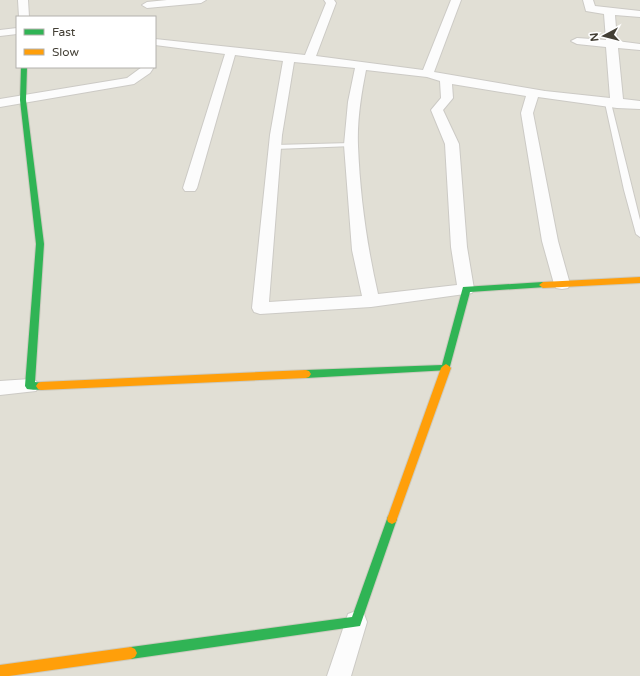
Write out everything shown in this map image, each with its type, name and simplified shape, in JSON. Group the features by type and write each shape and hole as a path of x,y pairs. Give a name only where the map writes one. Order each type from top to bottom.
{"street":[{"path":"23,0 24,16"},
{"path":"149,16 147,3 201,0"},
{"path":"309,59 331,3 329,0"},
{"path":"427,74 456,0"},
{"path":"588,0 590,9 640,14"},
{"path":"609,11 612,45 612,103"},
{"path":"0,33 16,31"},
{"path":"577,41 640,47"},
{"path":"156,42 361,65 427,74 446,79 533,93 640,105"},
{"path":"190,188 231,51"},
{"path":"289,58 275,147 260,308 371,301 466,289 640,280"},
{"path":"361,65 354,102 351,145 360,250 371,301"},
{"path":"24,68 23,100 40,244 30,386"},
{"path":"0,103 130,81 146,71 148,68"},
{"path":"339,676 356,622 446,368 466,289 458,247 452,144 437,110 447,98 446,79"},
{"path":"533,93 527,113 550,241 562,284"},
{"path":"0,388 446,368"},
{"path":"0,671 356,622"}],"lane":[{"path":"612,103 628,190 640,234"},
{"path":"275,147 351,145"}],"shaded area":[{"path":"0,0 640,0 640,676 0,676"}],"traffic: fast":[{"path":"24,68 23,100 40,244 30,386 41,386"},
{"path":"306,374 446,368 466,289 543,285"},
{"path":"131,653 356,622 392,519"}],"traffic: slow":[{"path":"543,285 640,280"},
{"path":"392,519 446,368"},
{"path":"41,386 306,374"},
{"path":"0,671 131,653"}]}
